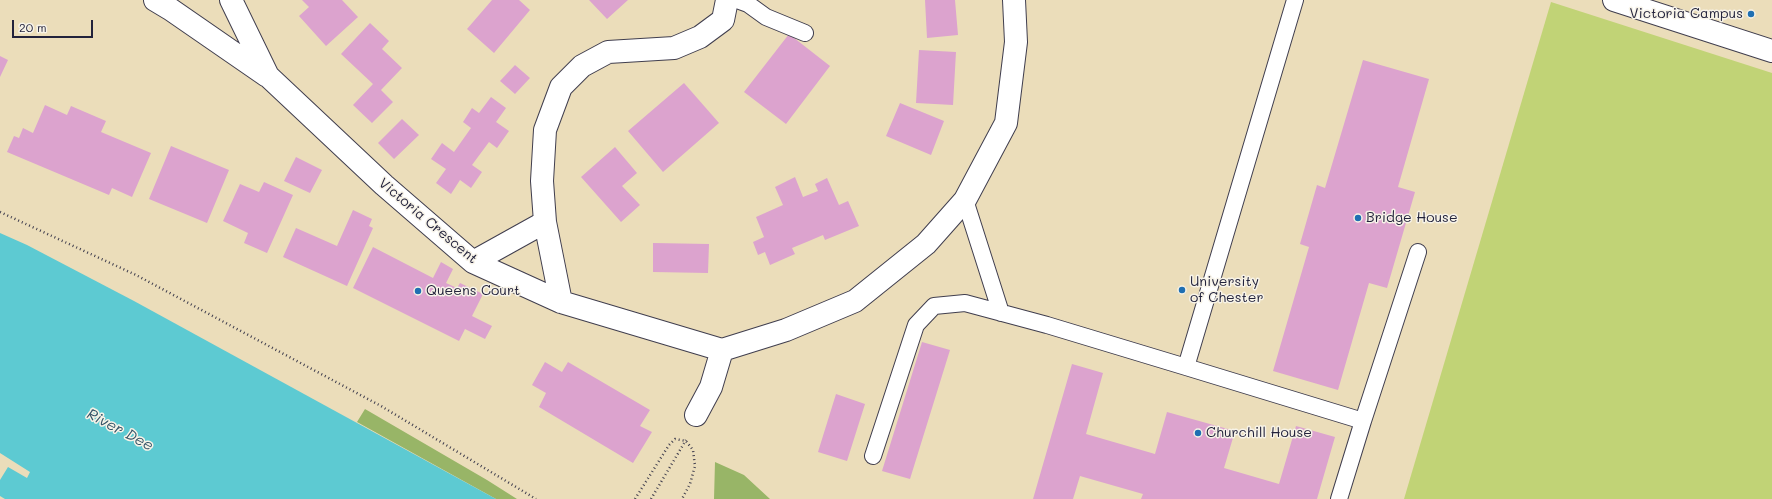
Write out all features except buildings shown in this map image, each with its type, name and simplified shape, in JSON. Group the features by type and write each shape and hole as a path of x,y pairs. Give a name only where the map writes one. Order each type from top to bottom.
{"street":[{"name":"Victoria Crescent","path":"231,0 268,76 384,185 473,262 561,302 722,350"},
{"path":"561,302 546,222 542,181 545,130 561,87 582,66 608,52 674,48 700,37 723,20 727,0"},
{"path":"696,415 710,387 722,350 786,330 855,301 926,244 965,200 1006,123 1016,42 1014,0"},
{"path":"1614,0 1772,51"},
{"path":"167,3 268,76"},
{"path":"473,262 546,222"}],"lane":[{"path":"737,0 748,4 766,17 805,33"},
{"path":"1186,367 1295,0"},
{"path":"965,200 1001,313"},
{"path":"1339,499 1418,252"},
{"path":"873,456 916,325 934,306 965,303 1047,325 1363,422"}],"path":[{"path":"0,212 136,275 367,398 536,499"},
{"path":"635,499 669,445 675,439 686,441 693,450 695,466 690,484 682,499"},
{"path":"650,499 680,452"}],"green space":[{"path":"1551,2 1772,73 1772,499 1404,499"},
{"path":"365,409 517,499 496,499 357,422"},
{"path":"715,462 744,475 770,499 714,499"}],"water":[{"name":"River Dee","path":"0,233 27,245 134,301 496,499 5,499 0,496"}],"pier":[{"path":"0,453 30,472 27,478 8,467 0,480"}],"place":[{"name":"Victoria Campus","path":"1751,14"},
{"name":"Bridge House","path":"1358,218"},
{"name":"University of Chester","path":"1182,290"},
{"name":"Queens Court","path":"418,291"},
{"name":"Churchill House","path":"1198,433"}]}
